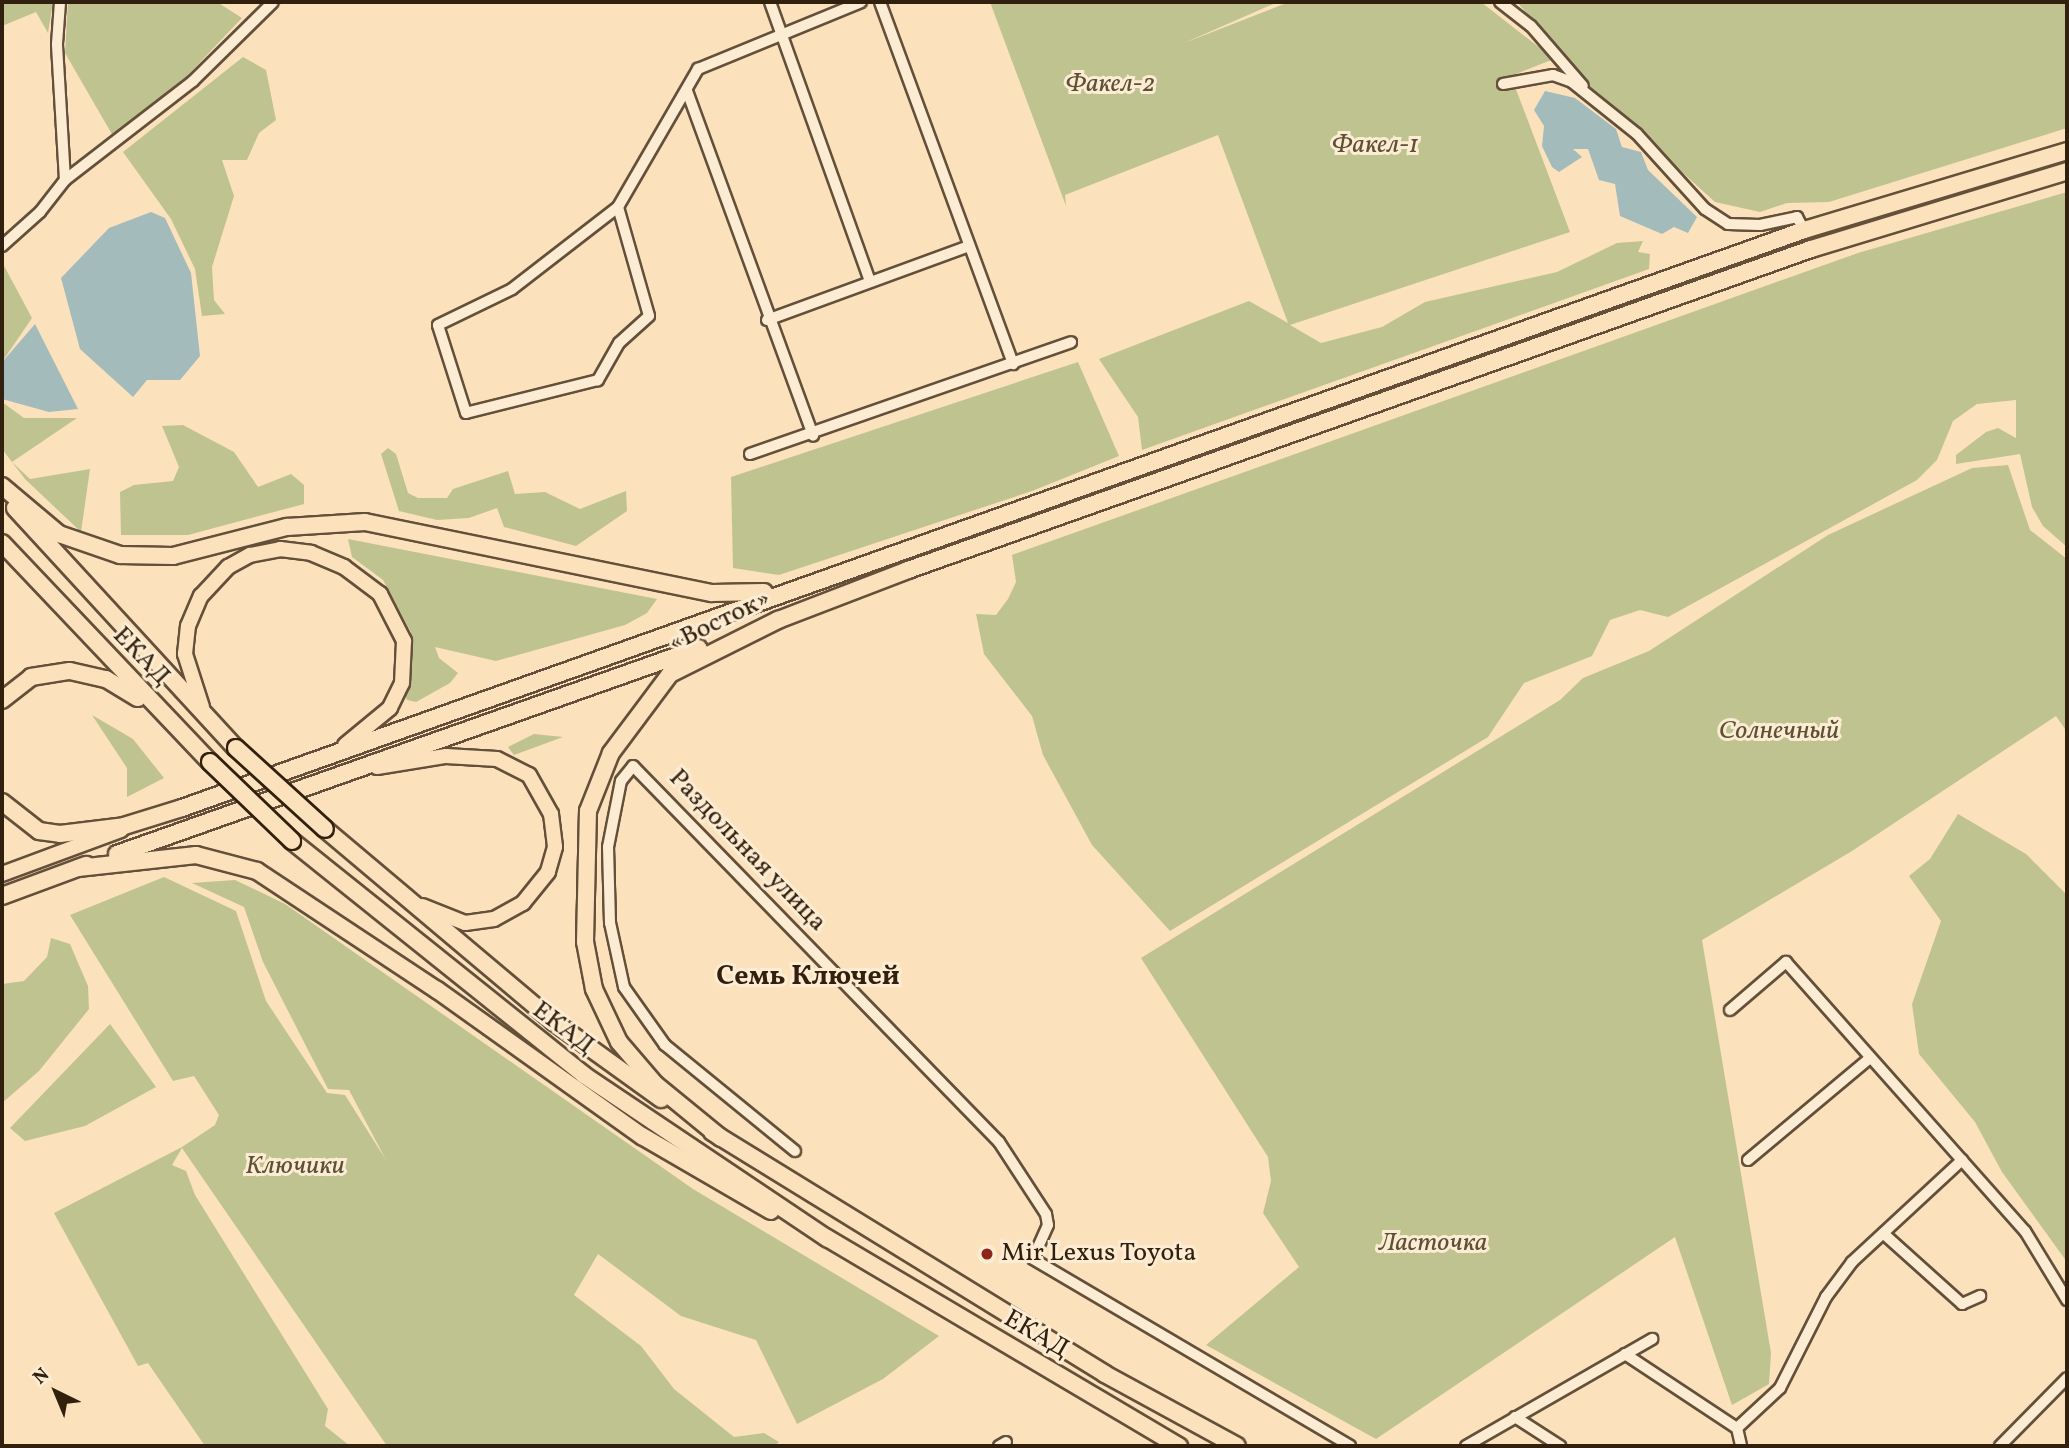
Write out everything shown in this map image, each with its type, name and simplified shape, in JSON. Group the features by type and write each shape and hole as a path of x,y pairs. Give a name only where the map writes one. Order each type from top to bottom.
{"highway":[{"name":"«Восток»","path":"2,802 39,831 60,834 124,826 182,808 1804,230 2067,151"},
{"name":"«Восток»","path":"721,1138 635,1064 606,1019 587,953 584,839 598,780 650,695 682,666 778,620 1023,529 1811,249 2067,171"},
{"path":"2,486 59,534 120,555 173,556 287,527 365,523 712,593 748,595 804,585"},
{"name":"ЕКАД","path":"2,493 236,748 325,829 554,1022 721,1138 1105,1374 1237,1446"},
{"name":"ЕКАД","path":"2,543 166,719 292,841 584,1075 827,1238 1179,1446"},
{"path":"2,896 778,620"},
{"path":"2,700 31,677 70,670 106,679 166,719"},
{"path":"78,868 196,855 257,871 438,990 642,1136 827,1238"}],"main road":[{"path":"222,734 200,702 186,666 186,633 201,596 228,567 250,555 279,549 324,557 363,579 387,601 401,630 405,668 384,717 349,743 301,765"},
{"path":"322,783 413,760 467,755 509,763 536,784 551,814 555,847 548,872 523,903 494,919 465,923 402,895"},
{"path":"2,874 182,808"}],"street":[{"path":"60,2 57,44 65,180"},
{"path":"2,246 40,212 65,180 193,81 273,2"},
{"path":"770,2 870,281"},
{"path":"618,207 649,316 619,343 598,380 466,413 438,325 512,289 618,207 698,69 861,2"},
{"path":"880,2 967,247 1013,364"},
{"path":"1500,2 1569,66 1593,100"},
{"path":"1503,84 1553,75 1593,100 1637,134 1705,209 1728,223 1760,225 1797,216 1804,230"},
{"path":"687,91 767,320 813,436"},
{"path":"767,320 967,247"},
{"path":"750,454 813,436 1071,342"},
{"name":"Раздольная улица","path":"795,1151 665,1045 624,988 610,923 608,847 621,781 632,766 999,1142 1046,1214 1048,1225 1033,1259 1350,1446"},
{"path":"1730,1010 1786,962 2025,1231 2067,1300"},
{"path":"1748,1160 1870,1058"},
{"path":"1737,1428 1780,1388 1826,1297 1852,1262 1962,1160"},
{"path":"1884,1234 1962,1304 1980,1296"},
{"path":"1466,1446 1652,1339"},
{"path":"1625,1354 1737,1428 1741,1446"},
{"path":"2000,1446 2067,1378"},
{"path":"1515,1417 1560,1446"}],"green space":[{"path":"2,2 53,2 48,33 36,12 2,26"},
{"path":"68,2 217,2 242,18 184,79 113,136 65,53"},
{"path":"990,2 1278,2 1184,43 1289,2 1481,2 1554,59 1511,76 1570,232 1290,325 1321,343 1382,327 1425,302 1557,272 1617,243 1643,241 1638,252 1650,254 1649,269 1142,450 1138,417 1099,359 1249,301 1288,323 1218,135 1065,195 1066,206"},
{"path":"1517,2 2067,2 2067,128 1829,202 1787,203 1760,212 1715,202 1599,97"},
{"path":"243,57 266,70 276,120 259,133 247,160 222,160 234,196 212,267 214,300 225,314 202,316 195,269 171,219 123,152"},
{"path":"2067,192 2067,547 2043,526 2032,507 2020,454 1956,464 1956,455 1986,432 1998,428 2016,438 2016,400 1977,404 1953,421 1937,460 1917,480 1668,617 1640,610 1610,620 1592,656 1524,683 1488,737 1170,931 1092,845 1043,755 1032,716 984,654 976,614 996,615 1008,599 1016,582 1012,555 1858,253"},
{"path":"2,262 32,318 2,362"},
{"path":"1078,362 1119,456 1032,491 779,575 733,568 731,477"},
{"path":"2,402 24,418 77,418 12,462 30,479 90,469 81,532 25,479 2,449"},
{"path":"183,425 234,452 258,487 291,474 304,485 304,504 188,535 121,535 120,492 134,485 173,481 179,467 162,426"},
{"path":"388,448 396,454 408,493 418,498 447,498 453,489 508,471 515,494 545,492 580,509 626,491 627,511 576,546 504,527 497,508 469,518 437,520 399,511 381,454"},
{"name":"Солнечный","path":"2008,465 2030,530 2067,559 2067,732 2056,716 1852,851 1702,940 1771,1353 1769,1384 1732,1405 1675,1237 1376,1439 1206,1345 1299,1267 1263,1213 1271,1181 1268,1157 1141,958 1560,700 1583,678 1649,651 1828,535 1972,468"},
{"path":"348,539 657,599 647,613 625,625 496,661 435,647 439,658 458,673 450,683 416,702 407,700 403,691 410,682 411,632 383,580 352,557"},
{"path":"92,715 133,739 164,778 127,797 127,768"},
{"path":"534,734 563,737 514,755 508,747"},
{"path":"1958,814 2026,854 2067,895 2067,1262 2002,1172 1975,1122 1919,1054 1912,1004 1941,921 1909,876 1930,859"},
{"name":"Ключики","path":"164,877 236,911 266,1001 327,1093 345,1095 386,1160 349,1090 328,1089 263,962 244,907 192,883 235,880 285,904 693,1189 939,1336 883,1379 797,1424 756,1340 681,1316 598,1254 574,1295 641,1346 674,1389 734,1437 764,1433 779,1442 774,1446 387,1446 182,1148 172,1165 186,1171 195,1195 328,1409 325,1426 350,1446 205,1446 148,1363 138,1366 54,1213 182,1147 215,1125 219,1115 194,1076 173,1081 70,915"},
{"path":"51,938 70,944 88,986 89,1009 39,1071 2,1103 2,984 24,981 47,957"},
{"path":"110,1024 156,1087 85,1126 25,1141 10,1128"}],"water":[{"path":"1545,91 1575,98 1616,129 1622,147 1641,152 1648,170 1697,217 1688,233 1674,227 1662,234 1620,216 1615,184 1599,180 1588,149 1573,149 1582,157 1559,172 1552,167 1542,146 1544,126 1534,110"},
{"path":"151,212 165,218 191,273 200,356 180,380 147,380 133,397 80,349 61,278 109,228"},
{"path":"35,324 78,409 49,412 2,399 4,360"}],"place":[{"name":"Mir Lexus Toyota","path":"987,1254"}],"district":[{"name":"Семь Ключей","path":"808,977"}],"park label":[{"name":"Факел-2","path":"1110,85"},
{"name":"Факел-1","path":"1375,146"},
{"name":"Ласточка","path":"1433,1244"}]}
